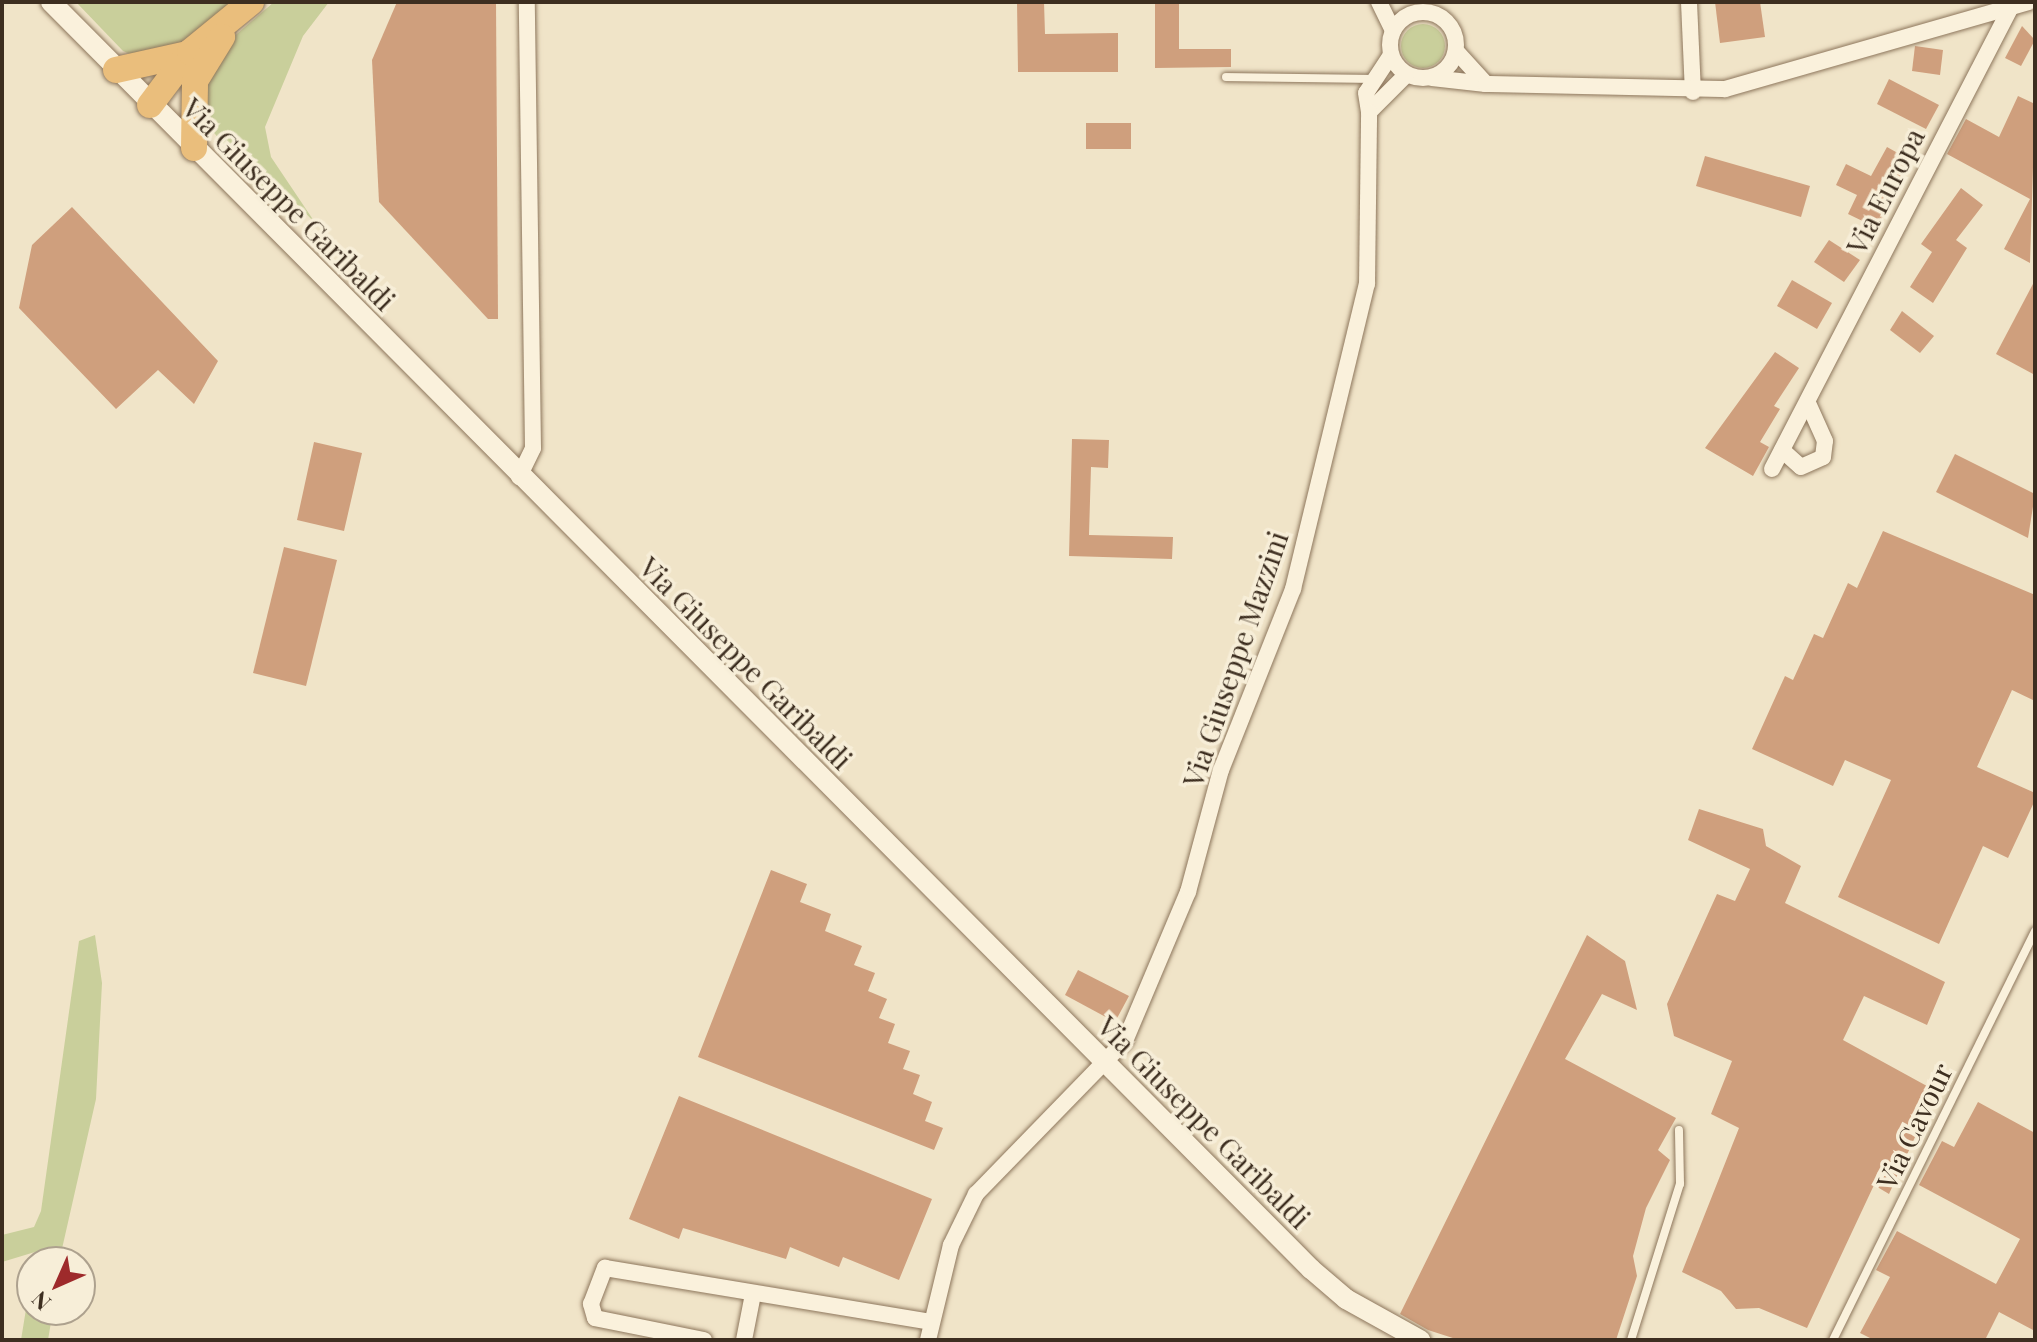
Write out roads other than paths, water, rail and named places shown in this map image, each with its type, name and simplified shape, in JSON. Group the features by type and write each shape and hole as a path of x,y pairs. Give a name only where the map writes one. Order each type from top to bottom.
{"highway":[{"path":"150,105 190,52 243,10"},
{"path":"150,105 195,81 243,10"},
{"path":"116,70 190,52"},
{"path":"194,148 195,81"}],"street":[{"name":"Via Giuseppe Garibaldi","path":"51,2 519,477 1311,1269 1346,1299 1420,1340"},
{"path":"519,477 533,448 527,2"},
{"path":"1372,79 1391,55 1393,31 1379,2"},
{"path":"1390,2 1413,10 1433,8 1447,22 1456,51 1486,84"},
{"path":"1689,2 1693,92"},
{"path":"1391,55 1406,75 1486,84 1693,92 2029,2"},
{"name":"Via Europa","path":"1772,469 2012,5"},
{"path":"1393,31 1413,10"},
{"path":"1432,78 1456,51"},
{"path":"1369,112 1406,75"},
{"name":"Via Giuseppe Mazzini","path":"928,1340 951,1245 976,1194 1106,1065 1125,1041 1188,892 1221,770 1293,589 1367,284 1372,79"},
{"path":"1782,450 1801,467 1823,457 1825,441 1808,403"},
{"path":"704,1340 595,1318 591,1304 605,1268 931,1322"},
{"path":"744,1340 753,1294"}],"lane":[{"path":"1226,77 1372,79"},
{"name":"Via Cavour","path":"1833,1340 2035,931"},
{"path":"1631,1340 1680,1184 1679,1130"}]}
